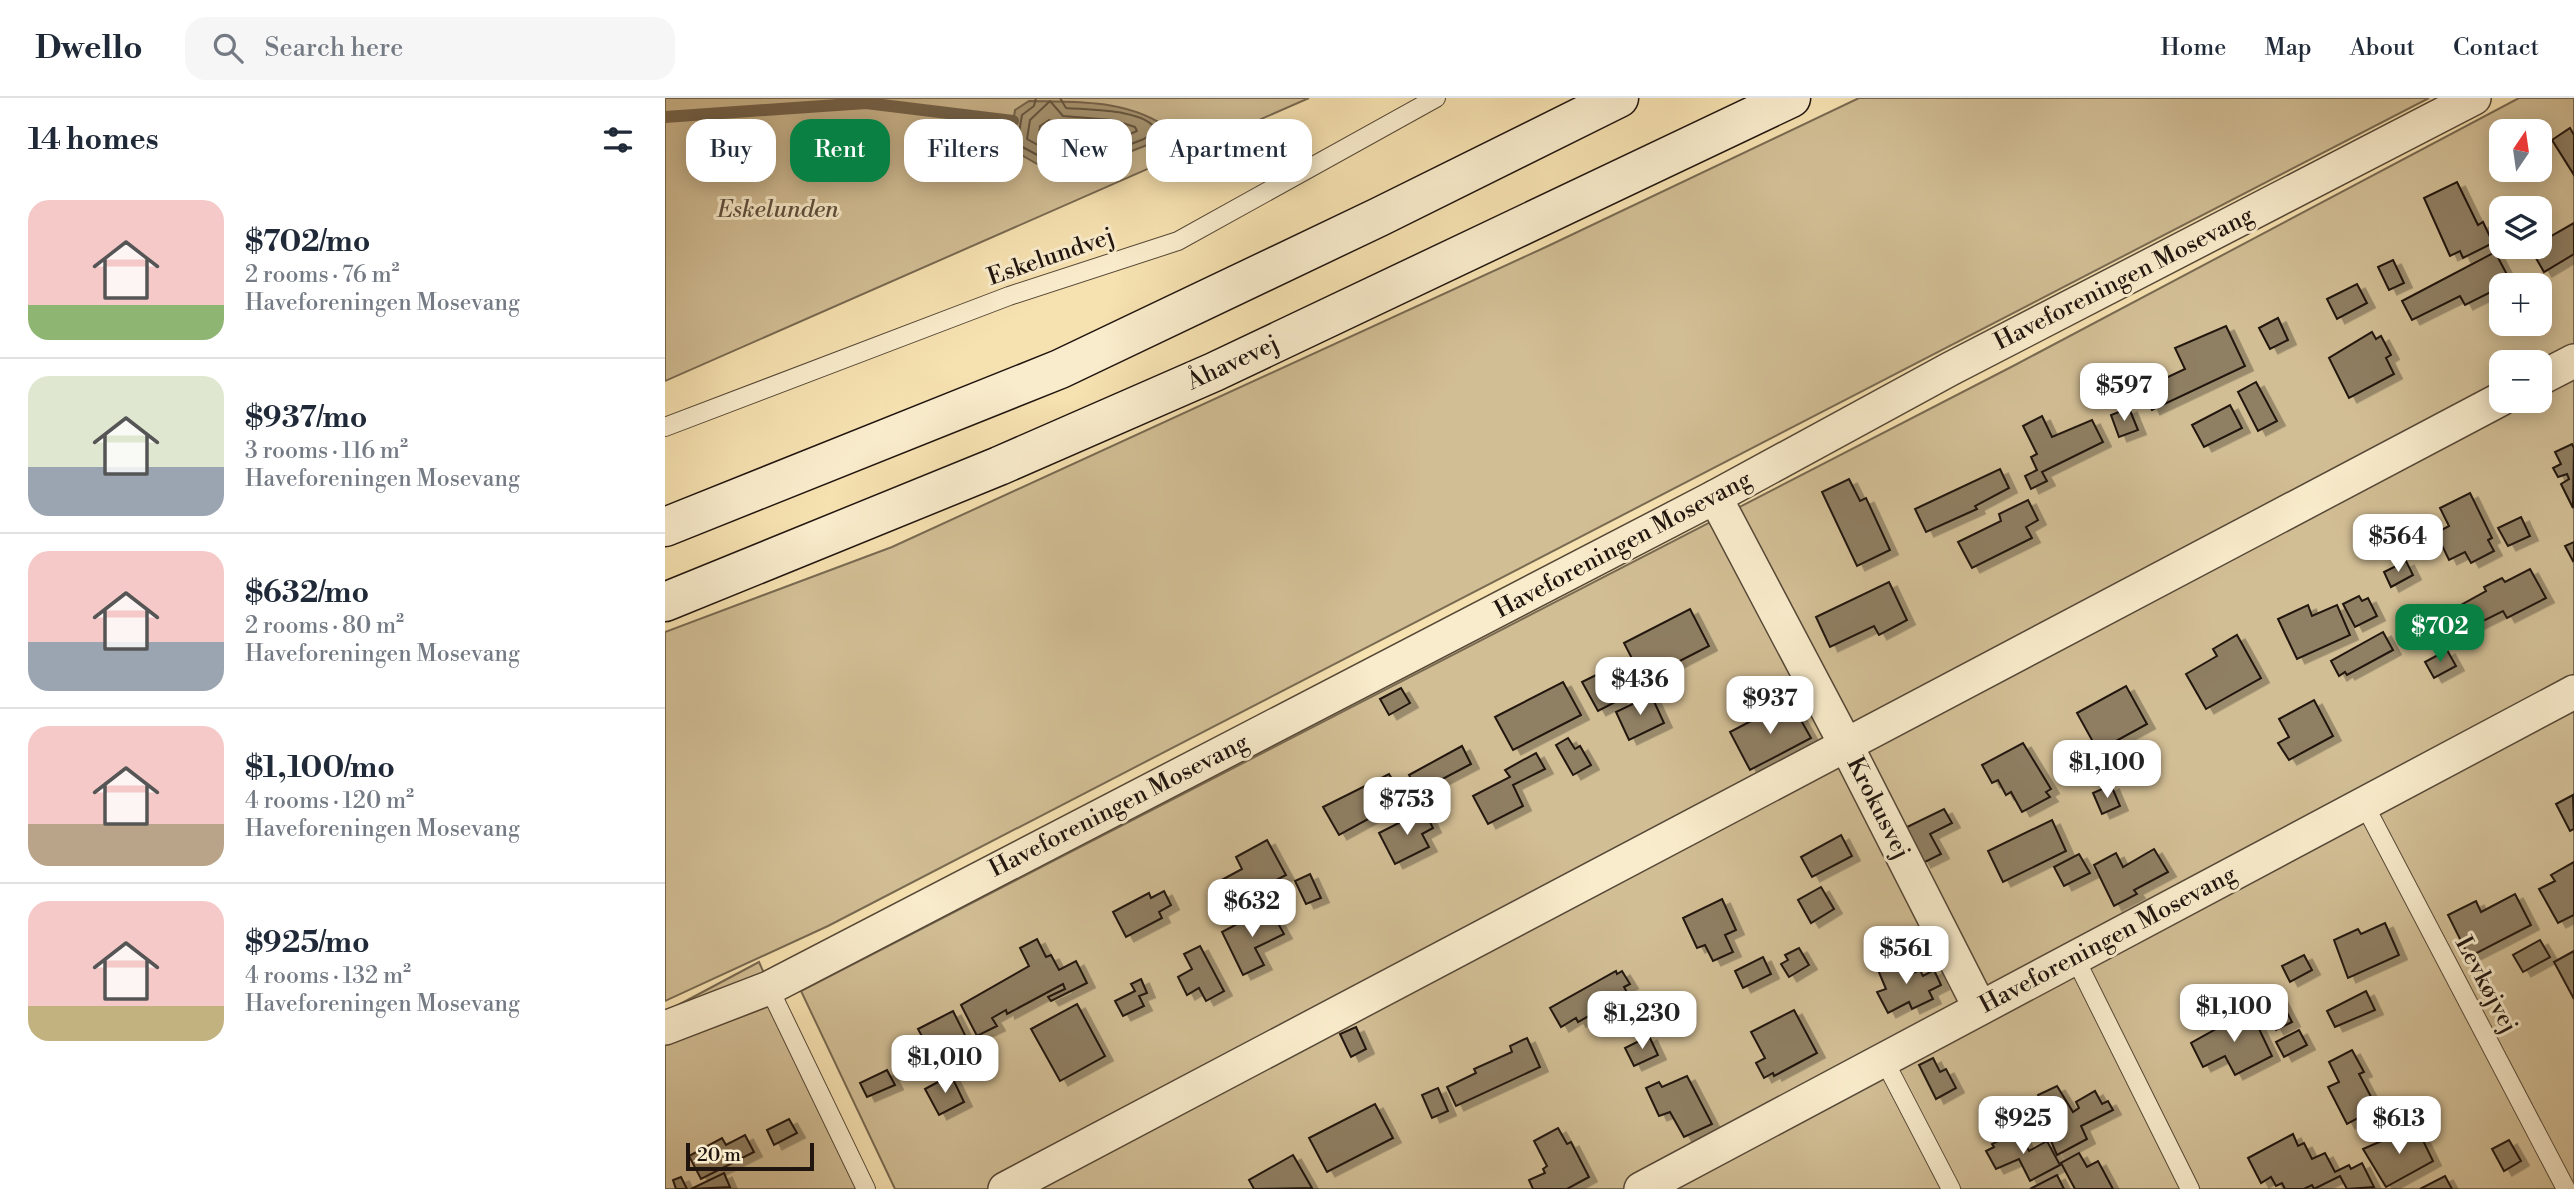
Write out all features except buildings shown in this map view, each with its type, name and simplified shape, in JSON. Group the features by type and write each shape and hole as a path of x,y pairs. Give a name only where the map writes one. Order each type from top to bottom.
{"main road":[{"path":"665,527 1059,369 1379,218 1619,98"},
{"path":"1404,284 1734,98"},
{"name":"Åhavevej","path":"665,602 999,466 1214,372 1791,98"}],"street":[{"name":"Haveforeningen Mosevang","path":"665,1028 769,988 1715,497 1950,369 2475,98"},
{"path":"2552,372 2574,361"},
{"path":"1005,1189 2489,406"},
{"name":"Krokusvej","path":"1715,497 1846,745 1980,1008"},
{"name":"Haveforeningen Mosevang","path":"1641,1189 2574,692"}],"lane":[{"name":"Eskelundvej","path":"665,427 1009,296 1178,241 1436,98"},
{"name":"Levkøjvej","path":"2364,804 2566,1189"},
{"path":"2075,958 2190,1189"},
{"path":"769,988 866,1189"},
{"path":"1884,1060 1951,1189"}],"green space":[{"name":"Eskelunden","path":"665,98 1309,98 1261,119 1146,119 1146,170 1132,176 1132,119 1037,119 1037,182 1118,182 665,381"},
{"path":"1859,98 2429,98 828,926 665,1001 665,632 892,547 1548,246"},
{"path":"2519,98 2574,98 2574,1189 895,1189 801,991 2015,365"},
{"path":"759,962 860,1189 665,1189 665,1012"}],"water":[{"path":"1029,101 1085,102 1121,107 1153,119 1146,119 1146,145 1132,151 1132,119 1037,119 1037,163 1023,156 1023,119 1014,119 1015,110"}],"waterway":[{"path":"665,117 866,103 997,119"}]}
